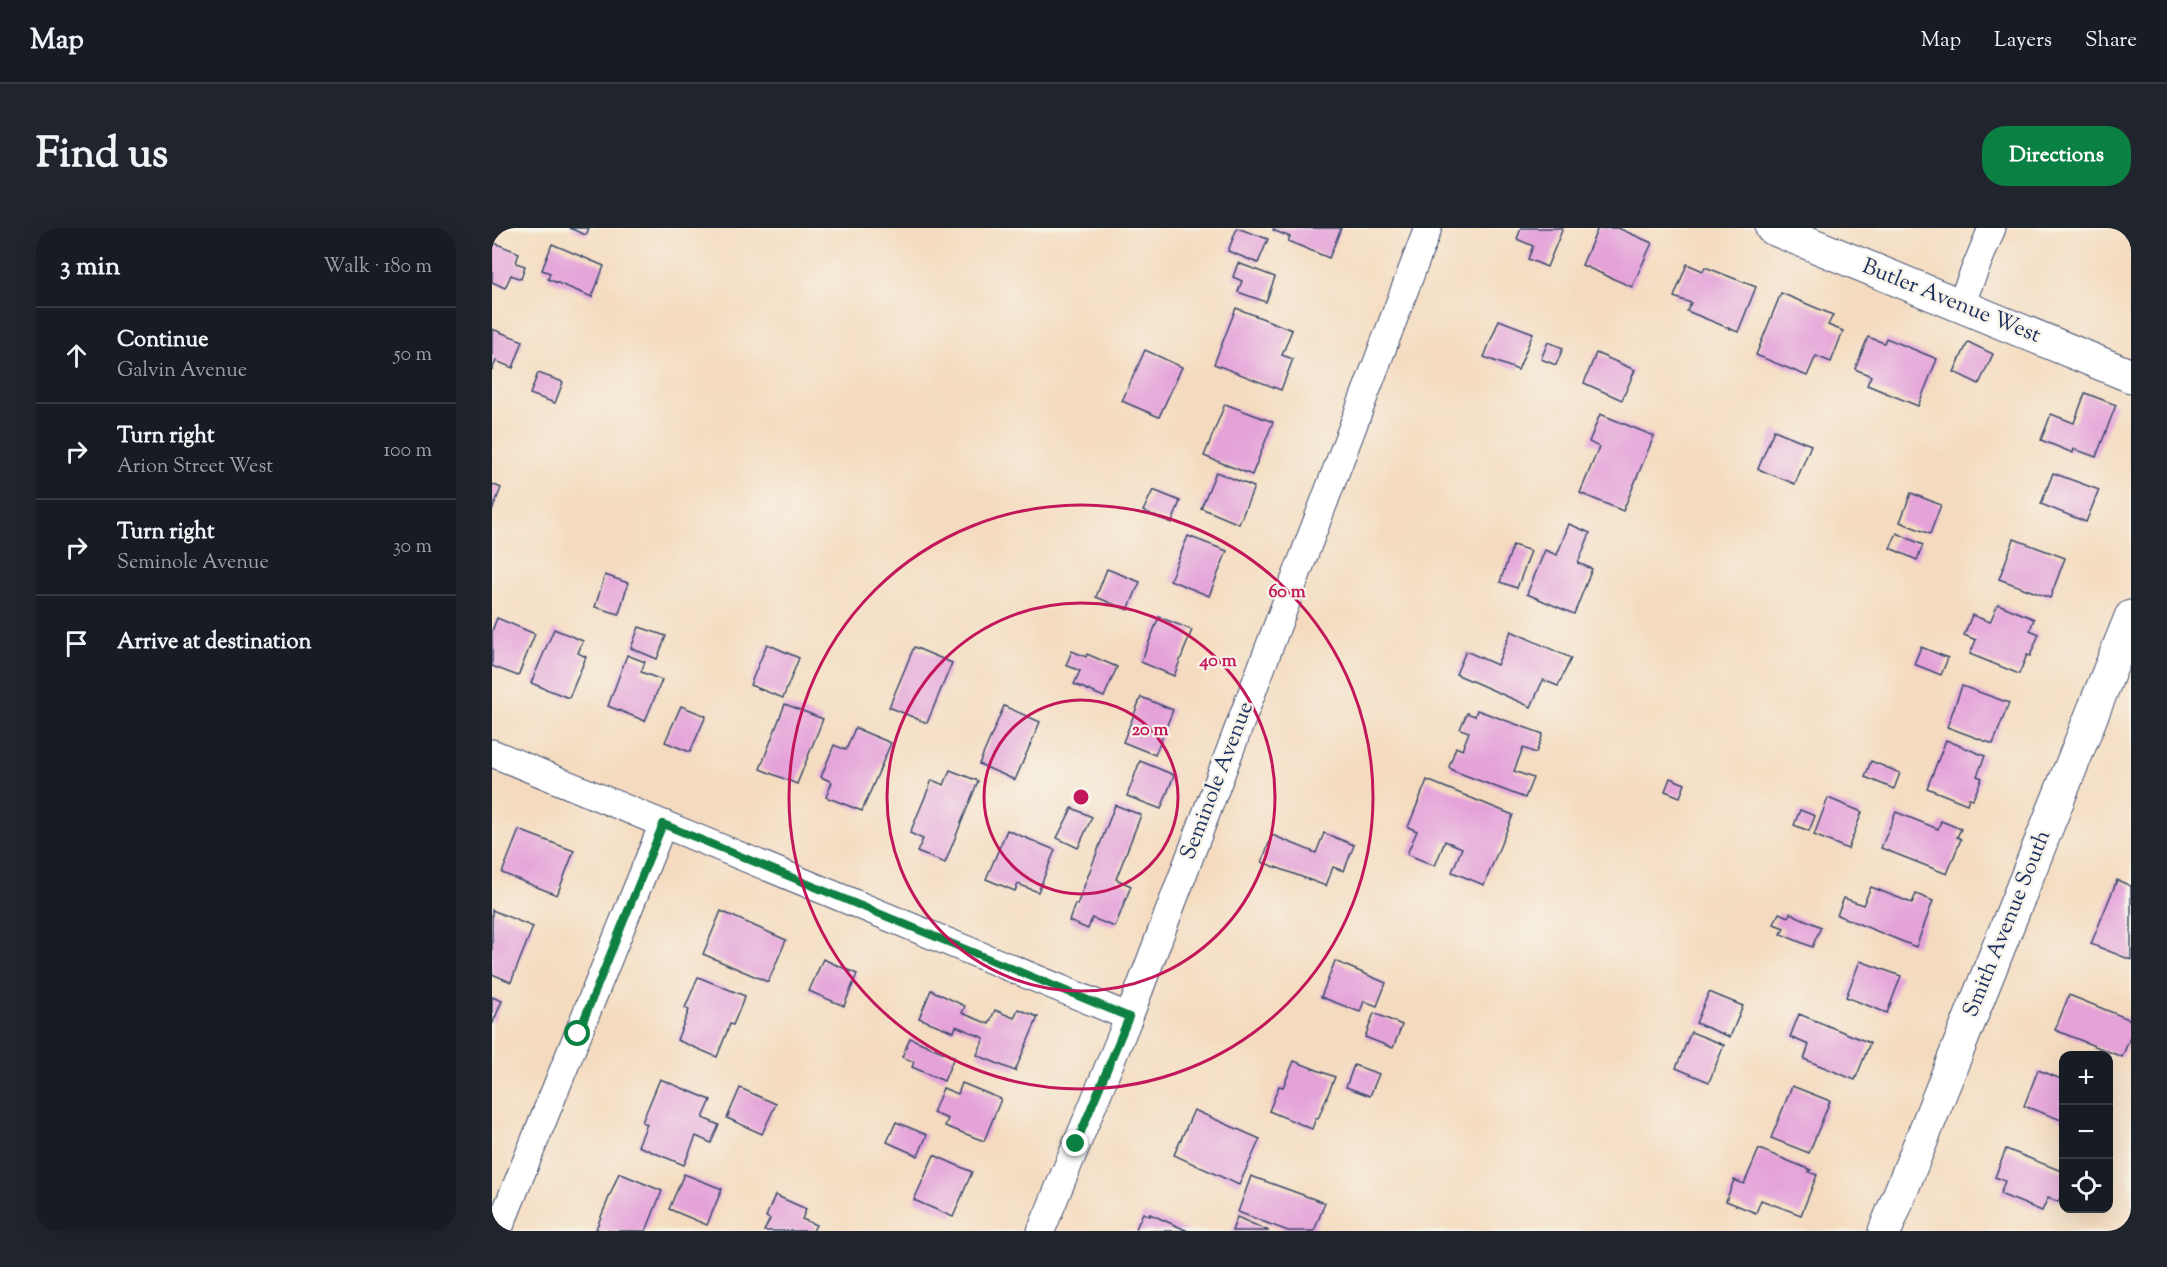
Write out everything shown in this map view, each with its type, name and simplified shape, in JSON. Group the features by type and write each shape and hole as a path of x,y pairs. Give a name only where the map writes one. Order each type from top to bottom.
{"street":[{"name":"Seminole Avenue","path":"1041,1231 1129,1017 1428,228"},
{"name":"Butler Avenue West","path":"1772,228 2131,376"},
{"path":"1960,306 1992,228"},
{"name":"Smith Avenue South","path":"1885,1231 2131,617"},
{"path":"492,753 1129,1017"},
{"path":"498,1231 663,824"}],"building":[{"path":"569,228 589,228 586,235"},
{"path":"1237,228 1268,239 1258,263 1228,251"},
{"path":"1274,228 1341,228 1329,258 1288,241 1290,237 1273,230"},
{"path":"1521,228 1563,228 1547,267 1528,259 1533,246 1517,239"},
{"path":"1598,228 1618,228 1652,243 1632,287 1582,265"},
{"path":"2128,228 2131,228 2131,239 2125,236"},
{"path":"492,242 519,253 516,263 525,266 521,279 511,275 505,288 492,282"},
{"path":"552,244 604,266 592,297 548,279 550,273 542,270"},
{"path":"1238,263 1275,277 1266,302 1238,292 1242,281 1233,277"},
{"path":"1687,264 1703,271 1705,267 1756,287 1738,332 1687,311 1691,303 1674,297"},
{"path":"1781,293 1833,315 1828,325 1843,331 1831,362 1816,356 1807,376 1756,355"},
{"path":"1236,308 1292,330 1282,355 1293,359 1281,390 1214,364"},
{"path":"1499,320 1533,333 1518,370 1484,357"},
{"path":"492,329 523,341 513,368 496,361 492,370"},
{"path":"1868,337 1884,343 1886,338 1937,359 1918,406 1867,385 1871,376 1855,369"},
{"path":"1548,342 1563,348 1556,365 1541,359"},
{"path":"1968,342 1993,354 1979,384 1954,372"},
{"path":"1145,350 1182,367 1159,417 1122,401"},
{"path":"1596,353 1635,370 1622,400 1584,383"},
{"path":"538,373 563,382 555,403 530,394"},
{"path":"2085,393 2116,405 2096,457 2074,449 2073,453 2041,440 2051,414 2074,423"},
{"path":"1225,404 1273,422 1252,475 1204,456"},
{"path":"1600,414 1654,436 1623,511 1580,493 1599,447 1589,442"},
{"path":"1774,430 1811,445 1795,484 1758,469"},
{"path":"1216,472 1254,487 1239,524 1201,508"},
{"path":"2053,473 2099,490 2086,522 2041,504"},
{"path":"492,484 501,488 492,511"},
{"path":"1153,490 1180,501 1172,523 1143,511"},
{"path":"1911,493 1941,505 1930,534 1900,522"},
{"path":"1569,524 1590,533 1578,563 1592,569 1574,614 1527,594 1545,550 1557,555"},
{"path":"1897,533 1923,545 1917,560 1890,548"},
{"path":"1188,536 1227,551 1209,596 1170,580"},
{"path":"2014,539 2065,558 2050,598 1999,579"},
{"path":"1513,545 1531,551 1517,588 1500,582"},
{"path":"1107,569 1140,582 1128,610 1096,597"},
{"path":"605,575 628,583 619,614 595,607"},
{"path":"1998,604 2034,619 2030,630 2039,634 2019,674 1970,654 1976,640 1964,635 1972,615 1990,622"},
{"path":"1159,617 1192,630 1174,676 1141,662"},
{"path":"497,618 535,634 518,676 492,666 492,631"},
{"path":"639,627 666,636 657,659 631,648"},
{"path":"554,629 583,641 578,653 586,657 569,698 531,683"},
{"path":"1511,631 1571,658 1558,686 1543,680 1531,707 1456,674 1466,651 1497,665"},
{"path":"767,644 799,658 783,698 750,685"},
{"path":"914,647 952,663 927,723 889,707"},
{"path":"1921,647 1948,658 1941,675 1914,664"},
{"path":"1072,651 1086,657 1087,654 1117,667 1104,697 1074,684 1080,671 1066,665"},
{"path":"627,655 645,662 641,672 662,680 645,721 608,706"},
{"path":"1962,686 2009,703 1993,744 1947,727"},
{"path":"1141,697 1173,710 1155,755 1123,742"},
{"path":"785,704 823,719 797,784 760,769"},
{"path":"681,706 706,716 690,752 665,742"},
{"path":"1004,706 1040,722 1015,780 979,764"},
{"path":"1477,710 1543,734 1536,753 1523,748 1514,771 1533,778 1525,798 1454,771 1449,767 1456,747 1462,750 1469,732 1460,729 1467,713 1475,716"},
{"path":"855,728 891,743 862,811 826,797 832,782 821,777 834,745 846,750"},
{"path":"1946,740 1985,756 1977,776 1982,778 1973,799 1969,798 1967,804 1927,788"},
{"path":"1140,761 1174,775 1161,809 1127,796"},
{"path":"1871,761 1900,773 1894,789 1865,777"},
{"path":"950,770 978,781 945,863 917,852 923,839 910,833 932,780 944,785"},
{"path":"1670,778 1685,784 1680,797 1665,791"},
{"path":"1427,780 1513,815 1484,885 1452,872 1462,848 1445,841 1435,866 1407,854 1417,831 1408,827"},
{"path":"1828,798 1862,812 1848,849 1814,835"},
{"path":"1115,805 1141,815 1116,879 1131,886 1115,927 1092,918 1088,929 1069,921"},
{"path":"1072,808 1092,817 1078,848 1057,838"},
{"path":"1800,810 1815,816 1809,831 1794,825"},
{"path":"1896,812 1938,829 1941,821 1961,829 1957,837 1961,839 1947,874 1881,848"},
{"path":"519,830 574,851 557,895 502,873"},
{"path":"1007,830 1055,850 1038,892 1018,884 1015,891 986,879"},
{"path":"1324,833 1354,845 1344,871 1333,867 1326,886 1262,862 1272,835 1316,853"},
{"path":"2117,880 2131,886 2131,960 2091,944"},
{"path":"1871,887 1912,903 1916,894 1933,901 1916,947 1837,915 1844,898 1863,905"},
{"path":"492,910 533,927 511,982 492,974"},
{"path":"721,911 786,940 768,982 703,954"},
{"path":"1779,913 1788,917 1790,913 1821,927 1812,947 1781,934 1784,928 1774,924"},
{"path":"823,959 857,974 844,1006 809,991"},
{"path":"1335,961 1386,983 1377,1006 1364,1001 1360,1012 1321,997"},
{"path":"1860,961 1901,976 1887,1013 1846,997"},
{"path":"698,977 745,996 733,1025 730,1024 717,1057 677,1040 689,1010 685,1008"},
{"path":"931,990 965,1006 962,1013 989,1024 995,1010 1014,1018 1018,1009 1038,1017 1015,1071 977,1055 984,1038 956,1026 954,1032 919,1018"},
{"path":"1709,992 1743,1006 1730,1037 1696,1023"},
{"path":"2069,995 2131,1020 2131,1035 2122,1057 2113,1053 2113,1051 2107,1051 2055,1030"},
{"path":"492,997 502,1001 492,1025"},
{"path":"1374,1013 1402,1025 1393,1048 1365,1037"},
{"path":"1799,1014 1870,1043 1855,1080 1804,1059 1809,1045 1790,1037"},
{"path":"1691,1032 1724,1045 1709,1082 1676,1068"},
{"path":"910,1038 954,1057 944,1081 912,1067 914,1062 902,1057"},
{"path":"1294,1061 1335,1077 1312,1129 1269,1111 1279,1086 1283,1087"},
{"path":"1354,1065 1379,1074 1370,1096 1346,1087"},
{"path":"2038,1070 2059,1078 2059,1119 2024,1106"},
{"path":"660,1079 711,1100 703,1118 719,1125 711,1143 696,1136 684,1165 638,1146 647,1124 642,1122"},
{"path":"962,1083 1001,1099 984,1141 945,1126 948,1119 933,1113 943,1088 958,1094"},
{"path":"1792,1086 1830,1101 1809,1153 1771,1138"},
{"path":"740,1088 776,1104 762,1134 727,1118"},
{"path":"1194,1110 1260,1139 1239,1185 1174,1155"},
{"path":"896,1122 927,1135 918,1156 887,1142"},
{"path":"1759,1149 1811,1170 1809,1172 1817,1175 1801,1215 1761,1200 1756,1213 1726,1201 1734,1180 1744,1184"},
{"path":"2006,1149 2059,1170 2059,1200 2058,1202 2048,1198 2042,1211 2000,1194 2005,1181 1995,1177"},
{"path":"934,1155 972,1172 953,1217 914,1200"},
{"path":"619,1173 662,1191 646,1231 596,1229"},
{"path":"684,1174 722,1189 707,1225 669,1209"},
{"path":"1251,1176 1325,1203 1314,1231 1288,1231 1238,1212"},
{"path":"775,1195 806,1209 802,1219 816,1225 813,1231 764,1231 770,1219 766,1217"},
{"path":"1143,1213 1150,1216 1150,1214 1188,1231 1135,1231"},
{"path":"1237,1217 1269,1231 1232,1231"}],"route":[{"path":"578,1034 663,824 1129,1017 1076,1144"}]}
